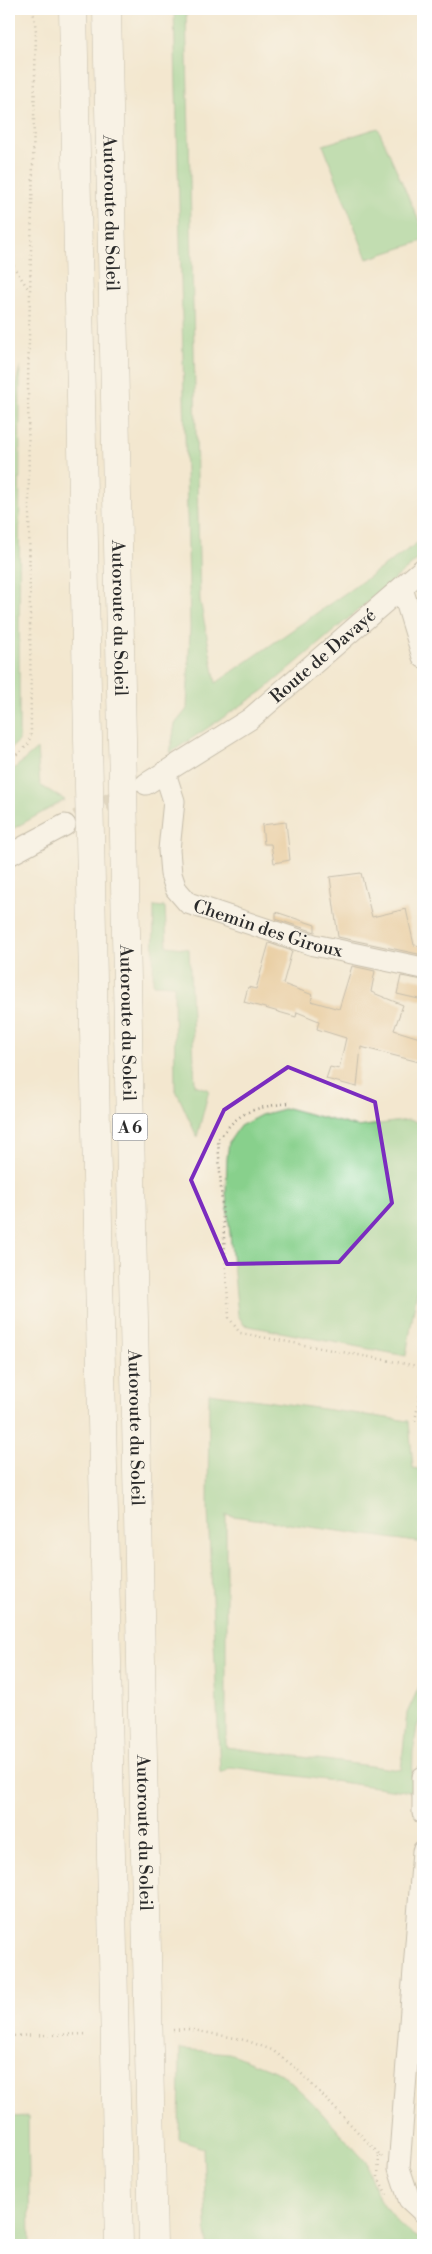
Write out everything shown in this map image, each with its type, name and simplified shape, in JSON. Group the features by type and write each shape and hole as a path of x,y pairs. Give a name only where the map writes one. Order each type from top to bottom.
{"highway":[{"name":"Autoroute du Soleil","path":"73,9 118,2245"},
{"name":"Autoroute du Soleil","path":"107,9 153,2245"}],"street":[{"name":"Route de Davayé","path":"146,784 165,774 250,719 293,684 423,569"},
{"path":"402,588 423,657"},
{"name":"Chemin des Giroux","path":"165,774 174,801 169,850 171,874 176,889 188,903 314,945 423,968"},
{"path":"9,855 65,825"},
{"path":"423,1777 423,1813"},
{"path":"423,1851 399,2168 409,2199 423,2212"}],"path":[{"path":"9,761 28,745 31,734 28,382 36,30 34,9"},
{"path":"9,264 12,264 30,292"},
{"path":"288,1103 259,1108 238,1116 218,1140 229,1318 240,1333 423,1367"},
{"path":"415,1421 423,1378"},
{"path":"173,2030 188,2029 245,2040 272,2050 296,2068 379,2156 399,2168"},
{"path":"9,2036 89,2034"}],"highlighted area":[{"path":"288,1067 375,1102 392,1203 339,1262 227,1264 191,1180 224,1110"}],"green space":[{"path":"174,9 186,9 200,600 216,683 423,539 423,555 263,691 170,753 175,724 187,709 190,628"},
{"path":"378,128 423,230 423,241 367,259 323,145"},
{"path":"20,366 19,741 9,750 9,417"},
{"path":"37,749 40,785 65,800 9,831 9,773"},
{"path":"154,906 165,907 167,946 189,949 195,1085 209,1090 197,1137 175,1088 174,985 153,984"},
{"path":"287,1108 358,1127 408,1120 423,1123 423,1256 406,1356 244,1325 238,1315 226,1193 229,1142 240,1126 261,1115"},
{"path":"209,1393 409,1421 413,1468 423,1470 423,1543 226,1515 226,1747 401,1770 407,1713 423,1678 423,1713 417,1727 413,1752 412,1792 231,1767 220,1773 208,1510"},
{"path":"180,2049 229,2053 282,2074 311,2101 367,2163 374,2186 386,2208 403,2227 423,2241 423,2245 207,2245 203,2148 179,2140"},
{"path":"28,2116 30,2245 9,2245 9,2117"}],"building":[{"path":"286,822 290,860 274,863 271,844 264,844 262,825"},
{"path":"361,873 372,917 406,909 414,945 423,946 423,955 338,937 330,877"},
{"path":"276,912 315,925 315,932 276,919"},
{"path":"269,943 292,951 283,984 313,995 311,1001 339,1009 352,966 375,971 371,992 403,1005 394,1030 423,1039 423,1063 361,1047 357,1087 326,1079 330,1067 339,1069 346,1038 317,1029 319,1021 297,1012 296,1017 244,1002 248,987 256,989"},
{"path":"401,976 423,980 423,1000 397,994"}],"tunnel":[{"path":"77,820 134,791"}]}
